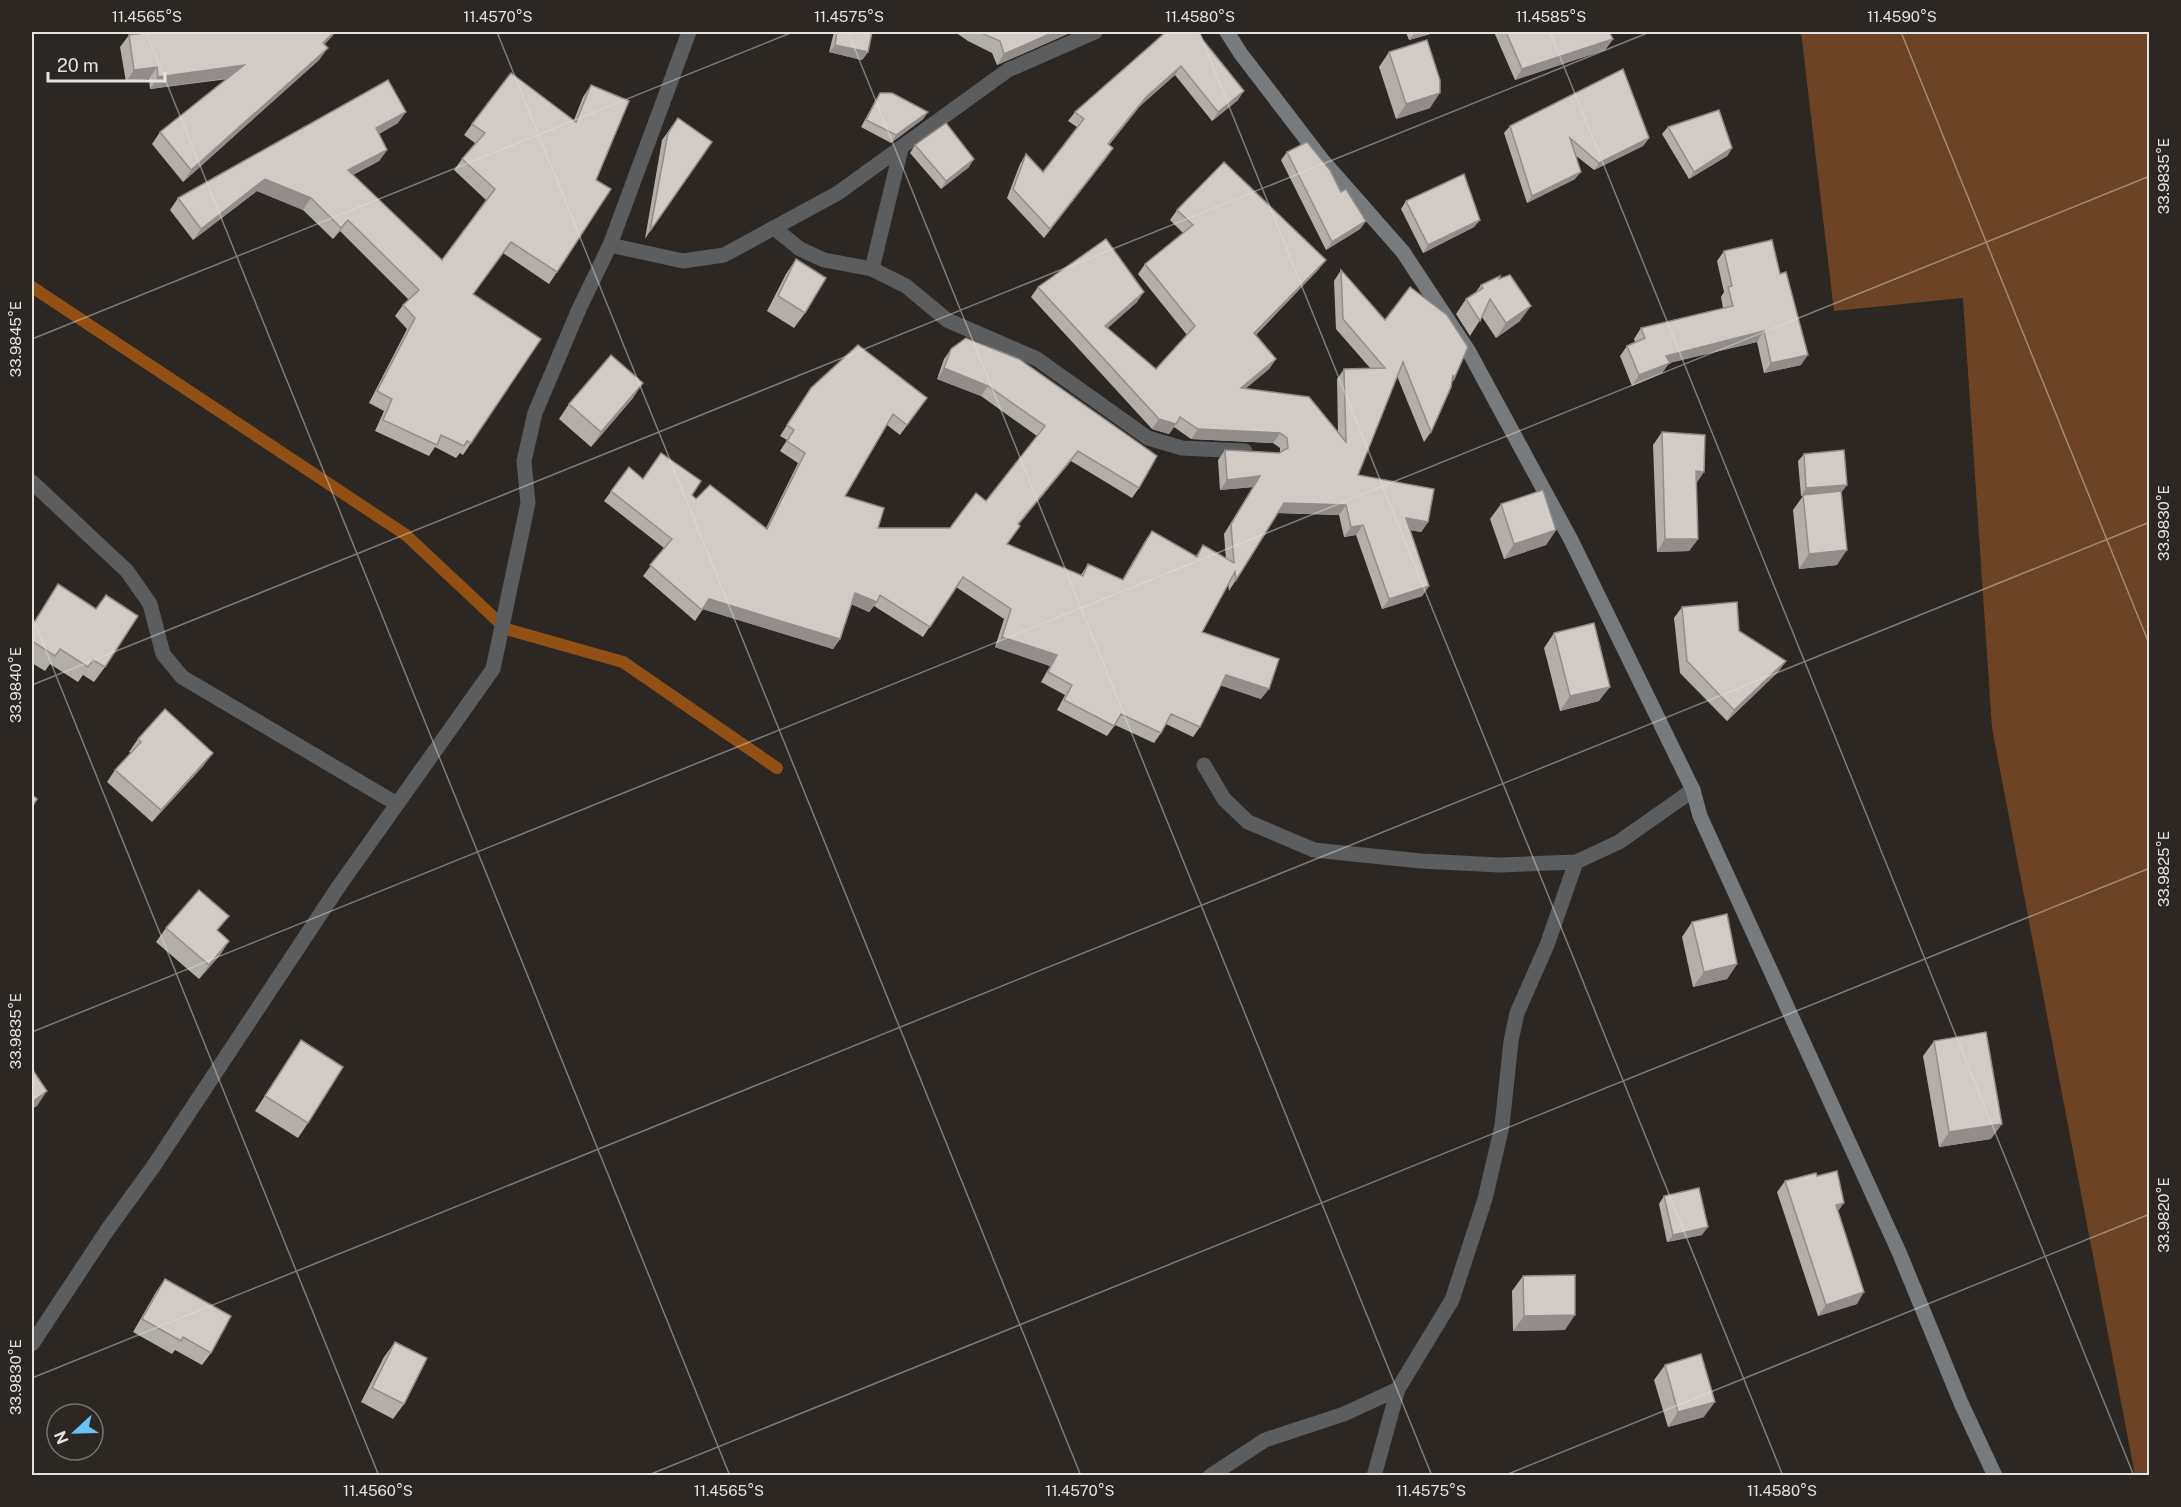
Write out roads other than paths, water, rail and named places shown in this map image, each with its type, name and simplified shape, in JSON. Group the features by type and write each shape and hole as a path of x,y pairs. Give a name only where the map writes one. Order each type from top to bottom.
{"street":[{"path":"32,1344 397,804 493,669 528,503 524,461 536,412 579,309 610,245 689,32"},
{"path":"610,245 683,261 724,255 838,193 1008,70 1095,32"},
{"path":"1227,32 1241,54 1323,161 1403,252 1469,352 1571,540 1693,790 1700,816 1899,1252 1961,1403 1995,1476"},
{"path":"872,269 901,149"},
{"path":"774,228 800,249 824,260 872,269 906,286 947,320 1037,359 1148,438 1182,448 1261,452"},
{"path":"32,482 127,572 150,604 163,654 182,677 397,804"},
{"path":"1204,765 1224,799 1248,822 1314,850 1421,861 1499,865 1576,862 1619,842 1693,790"},
{"path":"1374,1476 1398,1389 1452,1300 1485,1199 1502,1126 1511,1041 1517,1013 1547,945 1576,862"},
{"path":"1210,1476 1265,1440 1344,1414 1398,1389"}],"waterway":[{"path":"32,287 406,535 506,629 623,662 777,768"}]}
